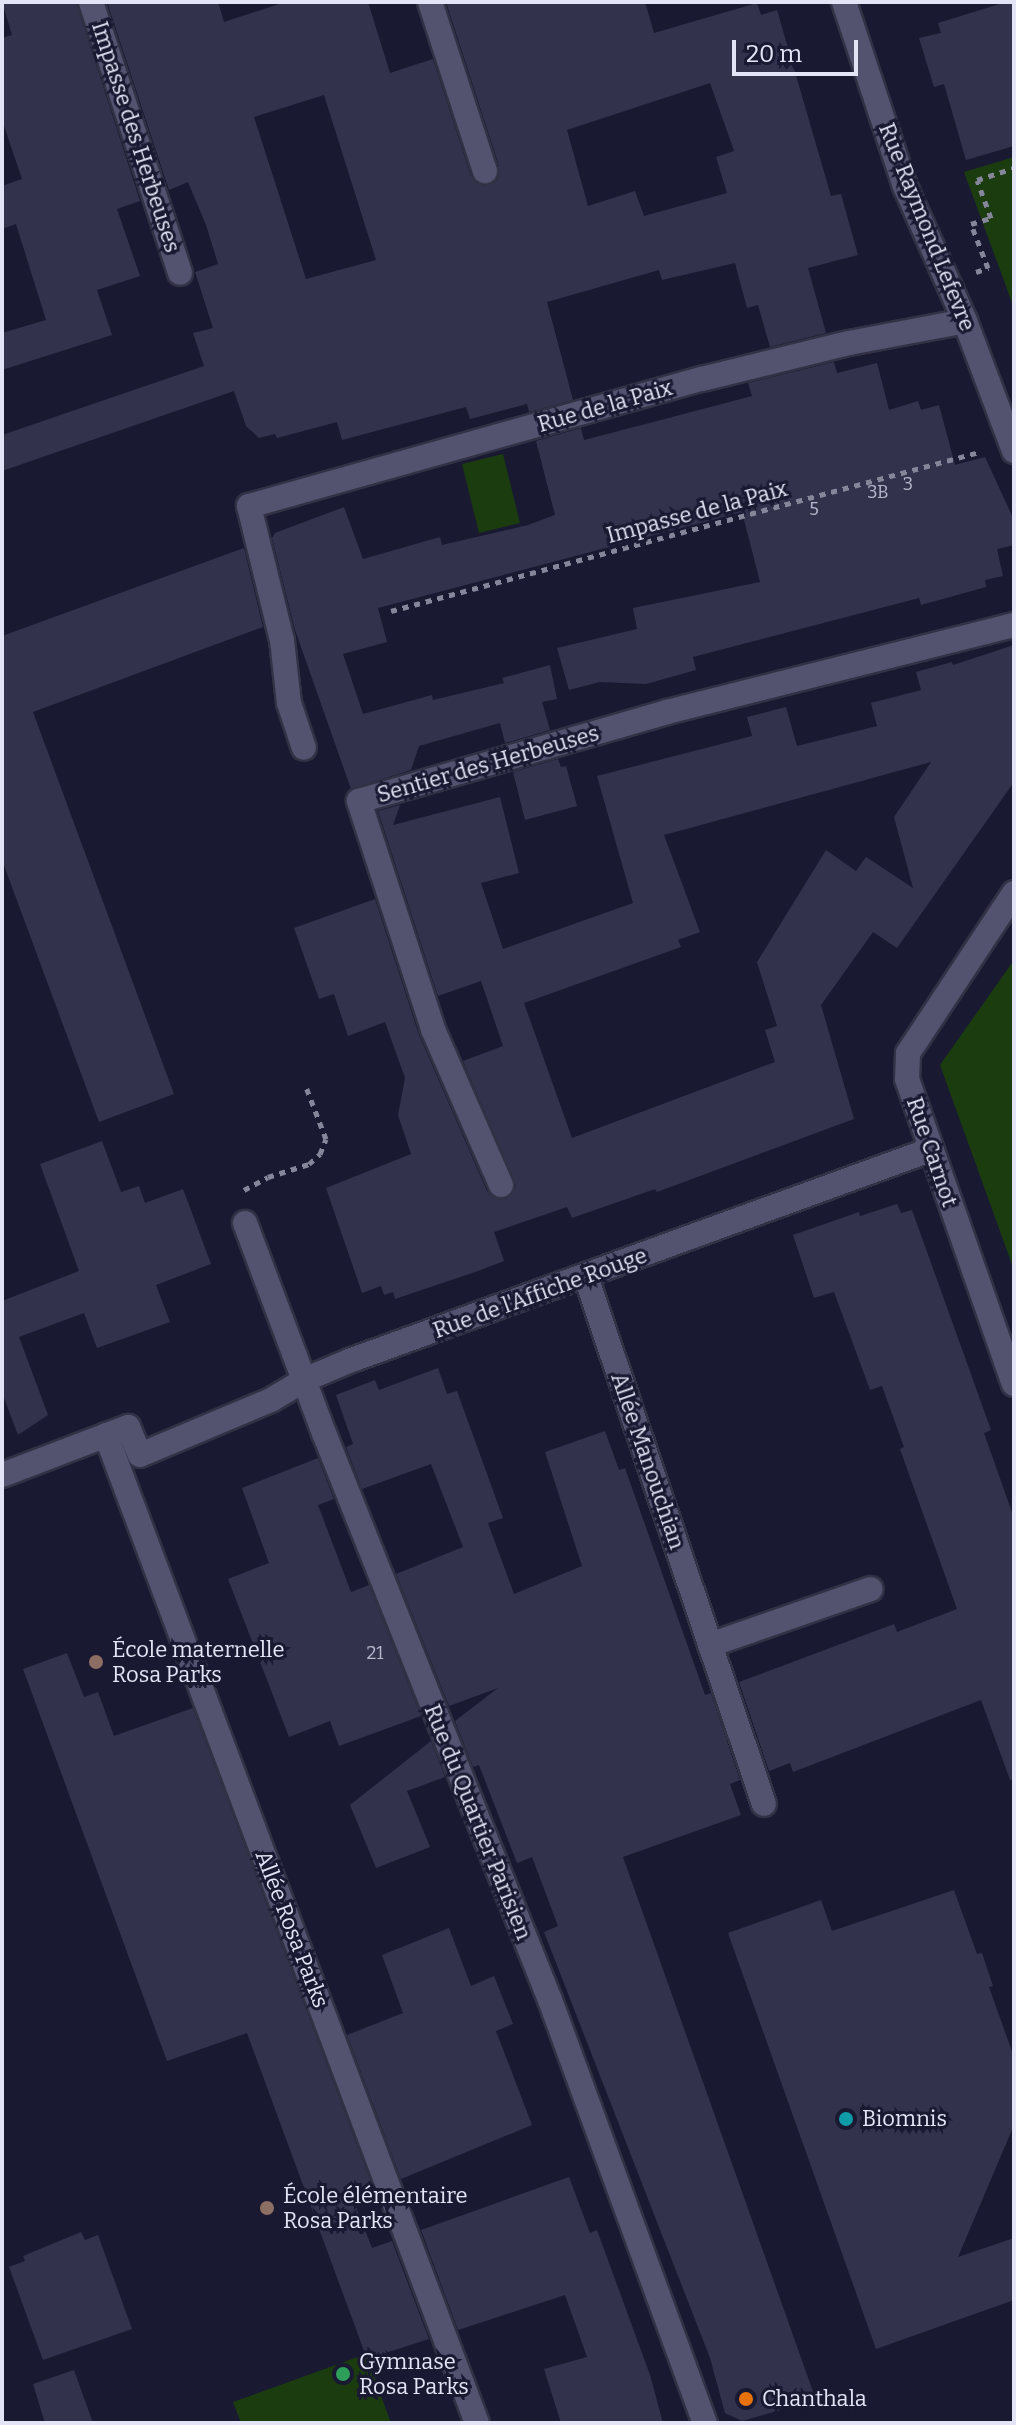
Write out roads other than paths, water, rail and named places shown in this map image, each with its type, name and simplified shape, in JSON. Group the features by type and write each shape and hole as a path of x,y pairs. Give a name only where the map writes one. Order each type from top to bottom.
{"street":[{"name":"Impasse des Herbeuses","path":"91,2 180,273"},
{"path":"430,2 485,171"},
{"name":"Rue Raymond Lefevre","path":"844,2 905,186 965,321 1012,447"},
{"name":"Rue de la Paix","path":"304,748 289,703 282,640 249,506 702,379 849,343 965,321"},
{"name":"Sentier des Herbeuses","path":"501,1185 433,1029 359,801 667,712 1014,625"},
{"name":"Rue Carnot","path":"1014,893 908,1053 907,1079 1014,1384"},
{"name":"Rue de l'Affiche Rouge","path":"106,1435 128,1427 140,1455 271,1400 304,1380 930,1150"},
{"name":"Rue du Quartier Parisien","path":"245,1223 304,1380 550,2000 705,2423"},
{"name":"Allée Manouchian","path":"586,1277 764,1804"},
{"path":"2,1475 106,1435"},
{"name":"Allée Rosa Parks","path":"106,1435 477,2423"},
{"path":"710,1645 871,1589"}],"place":[{"name":"École maternelle Rosa Parks","path":"96,1662"},
{"name":"Biomnis","path":"846,2119"},
{"name":"École élémentaire Rosa Parks","path":"267,2208"},
{"name":"Gymnase Rosa Parks","path":"343,2374"},
{"name":"Chanthala","path":"746,2399"}]}
